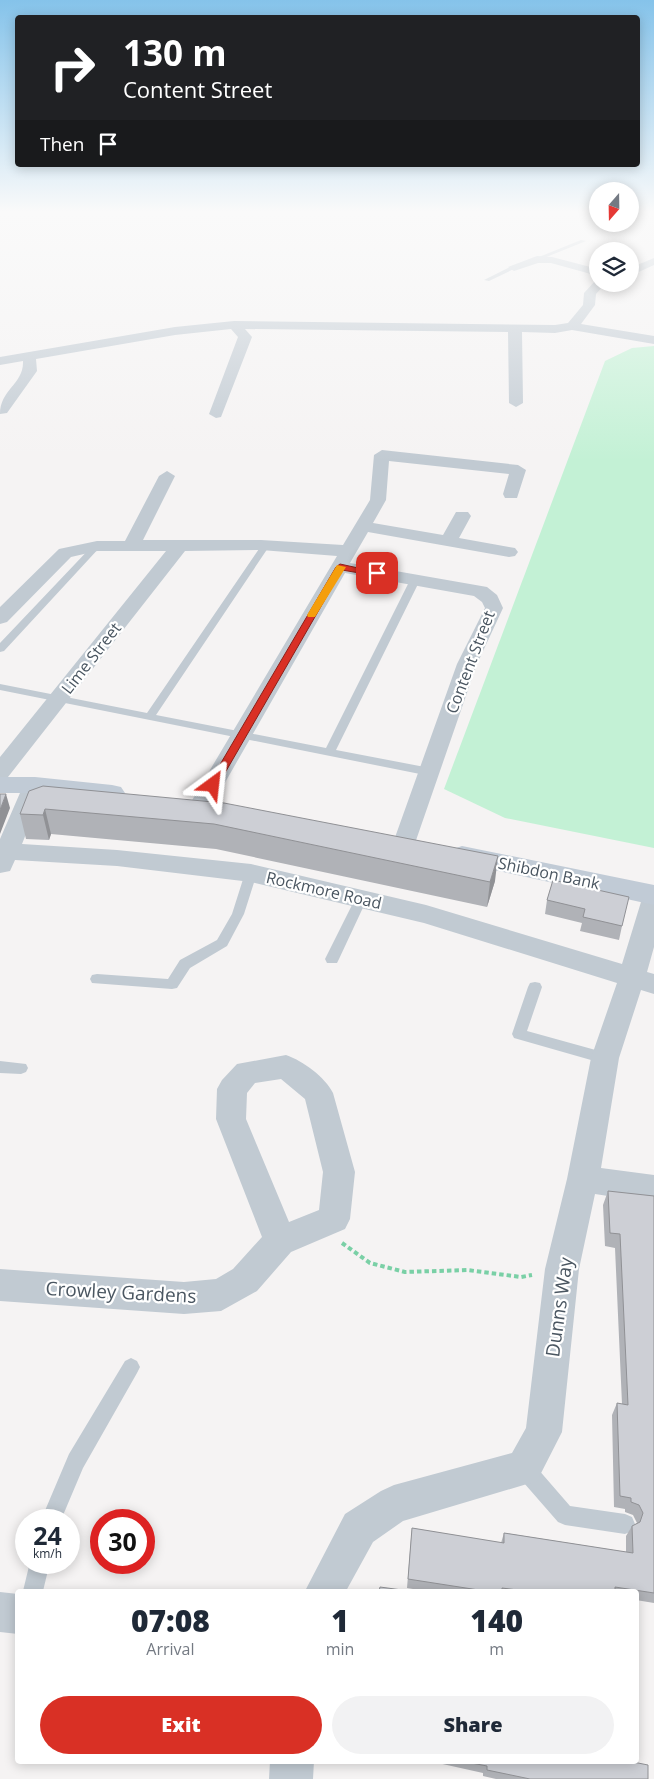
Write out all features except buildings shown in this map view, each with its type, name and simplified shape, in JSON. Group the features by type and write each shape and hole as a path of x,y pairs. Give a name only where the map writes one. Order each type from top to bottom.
{"street":[{"path":"572,326 589,305 590,295"},
{"path":"0,361 176,332 234,325 515,330 555,329 572,326 654,340"},
{"path":"216,414 245,336 234,325"},
{"path":"515,330 516,403"},
{"path":"2,410 30,370 29,355"},
{"path":"232,808 193,801 242,735 378,500 382,455 518,470 511,494"},
{"path":"132,544 167,476"},
{"path":"449,541 462,516"},
{"path":"362,526 509,552"},
{"name":"Content Street","path":"0,618 65,553 97,546 132,544 266,545 344,559 415,580 480,591 490,598 494,608 467,664 430,772 412,845"},
{"name":"Lime Street","path":"0,772 181,544"},
{"path":"0,785 34,785 134,795"},
{"path":"2,857 34,785"},
{"name":"Shibdon Bank","path":"412,845 654,895"},
{"name":"Rockmore Road","path":"2,857 116,858 252,873 426,914 643,980"},
{"name":"Dunns Way","path":"524,1468 544,1432 562,1269 583,1179 605,1058 643,980 654,902"},
{"path":"280,1241 231,1119 232,1090 247,1072 286,1067 318,1093 339,1172 334,1218"},
{"path":"583,1179 654,1189"},
{"name":"Crowley Gardens","path":"0,1285 184,1298 221,1295 245,1280 280,1241 334,1218"},
{"path":"326,1589 359,1528 394,1504 524,1468"},
{"path":"0,1612 15,1614"},
{"path":"291,1779 292,1764"}],"lane":[{"path":"149,717 266,545"},
{"path":"0,650 97,546"},
{"path":"329,752 415,580"},
{"path":"0,687 430,772"},
{"path":"97,979 172,984 185,964 222,943 238,914 252,873"},
{"path":"332,959 361,899"},
{"path":"535,986 519,1034 605,1058"},
{"path":"0,1067 21,1068"},
{"path":"56,1509 76,1461 131,1367"},
{"path":"524,1468 564,1516 626,1524"},
{"path":"34,1589 38,1574"}],"path":[{"path":"334,1218 333,1237 370,1264 405,1272 467,1270 522,1277 562,1269"}],"green space":[{"path":"654,346 654,848 505,818 444,789 605,361 632,348"}],"slow traffic":[{"path":"311,615 340,567 342,567"}],"route":[{"path":"213,785 340,567 377,573"}]}
